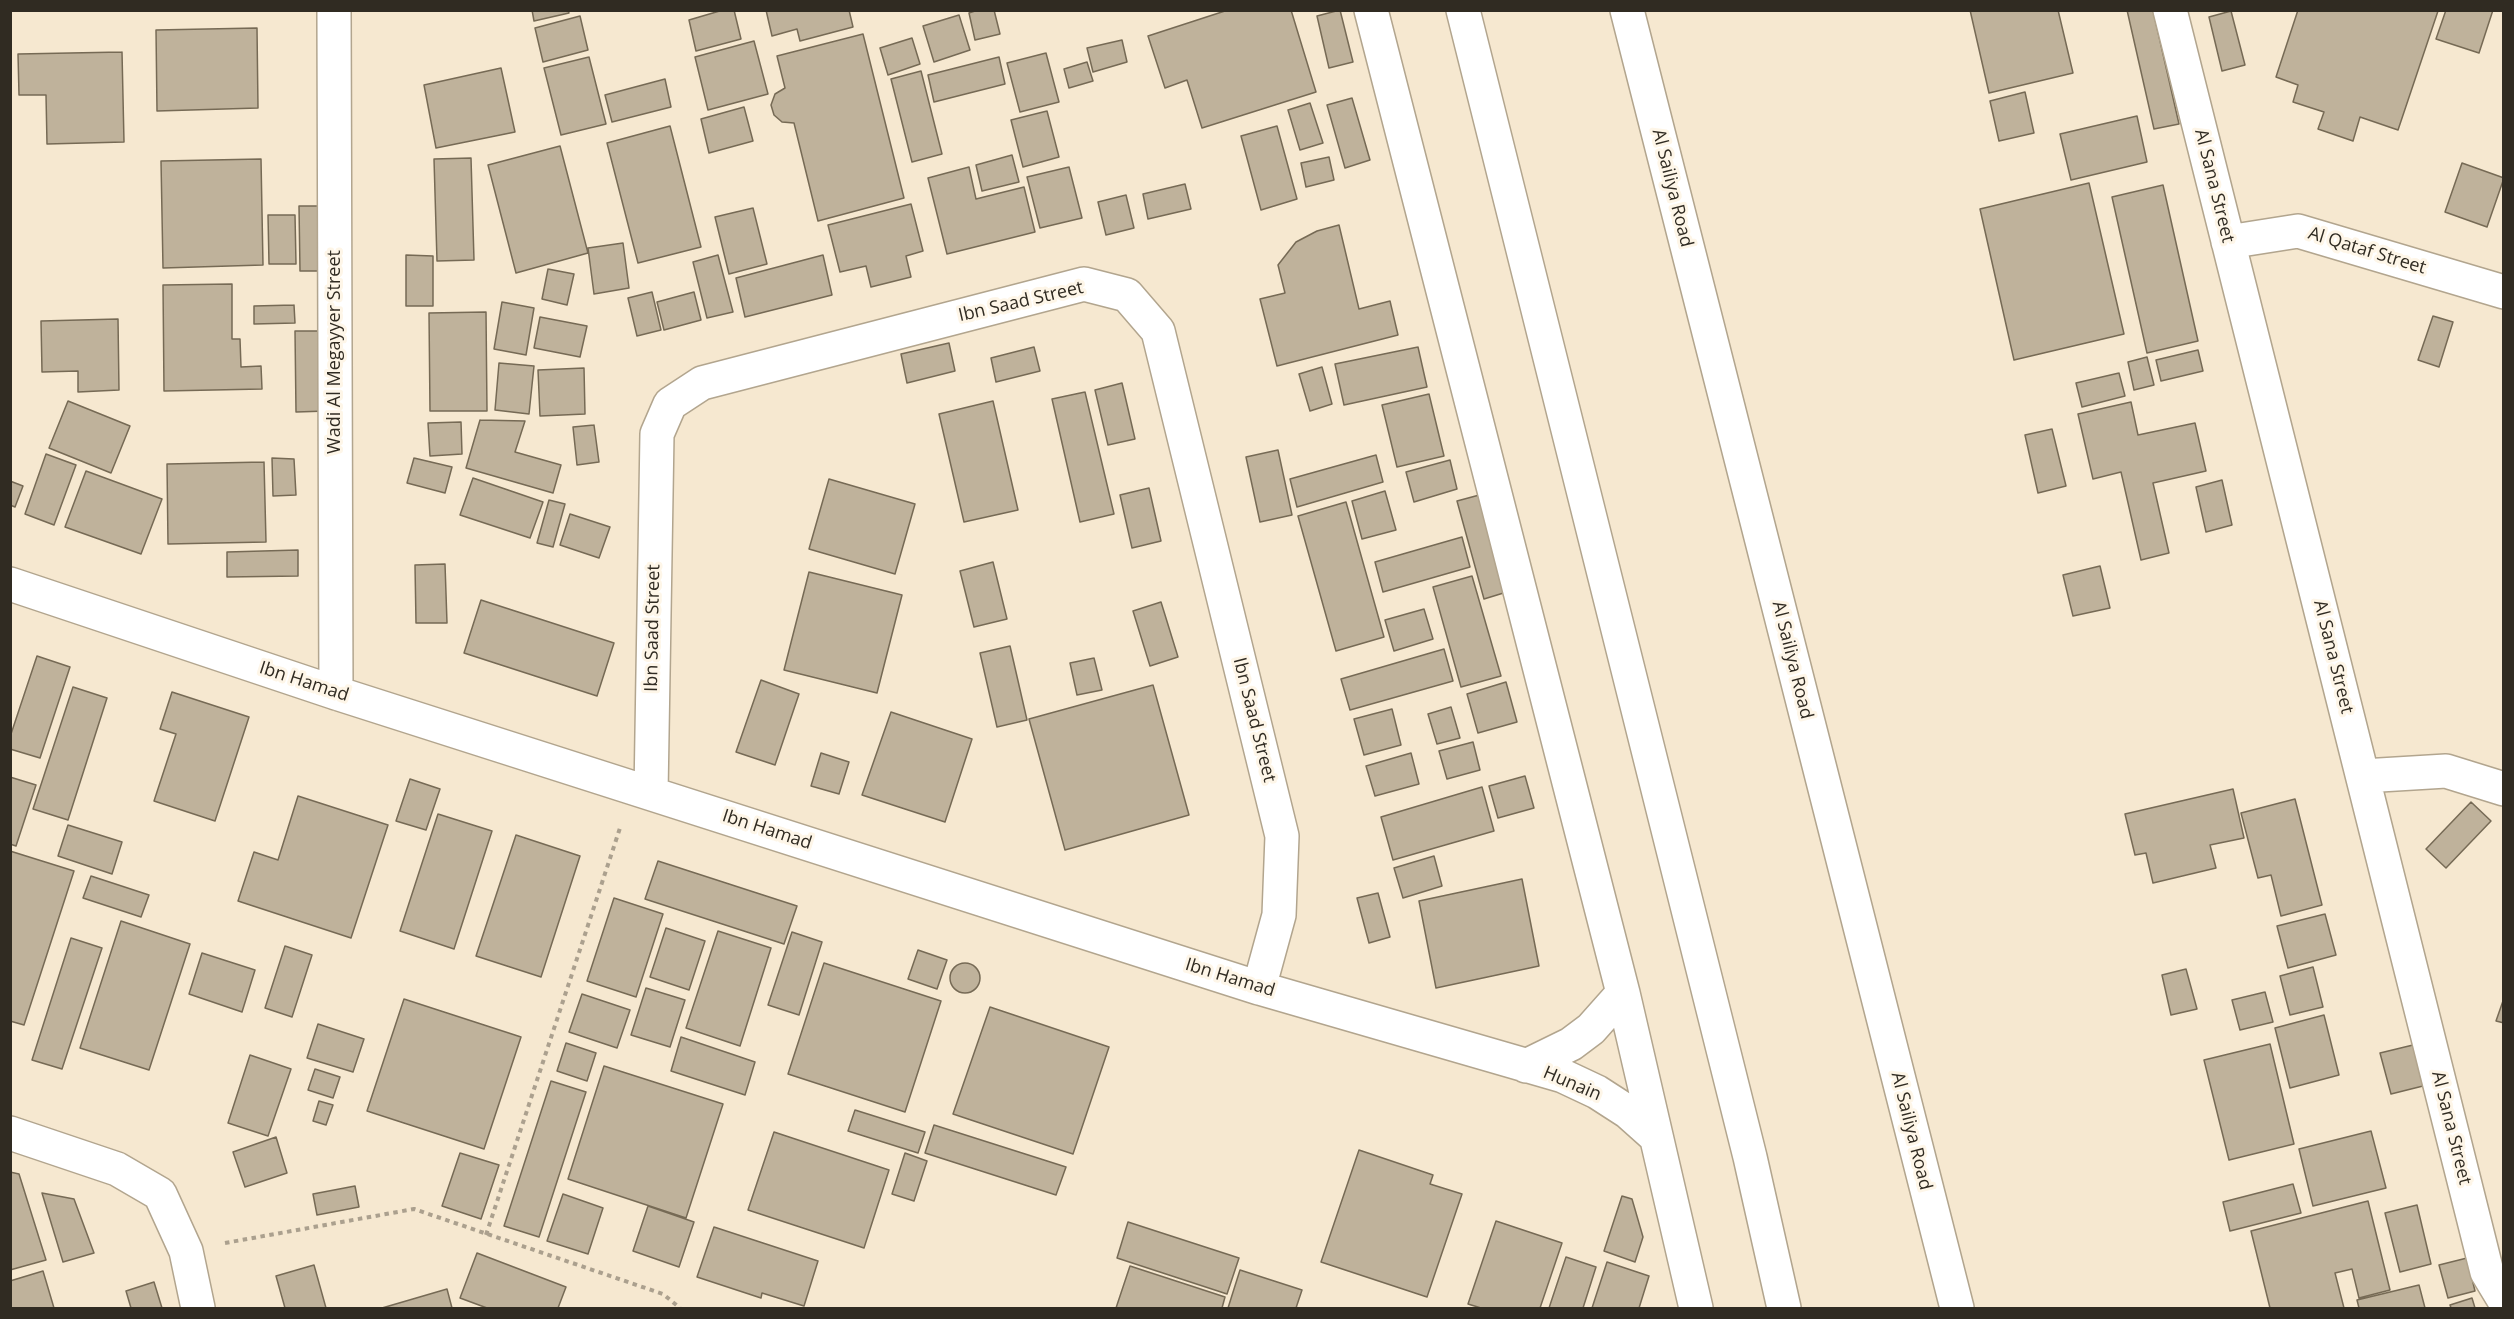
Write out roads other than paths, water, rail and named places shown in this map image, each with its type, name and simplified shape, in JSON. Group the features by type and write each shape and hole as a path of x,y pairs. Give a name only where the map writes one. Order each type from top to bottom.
{"street":[{"name":"Wadi Al Megayyer Street","path":"334,10 336,693"},
{"path":"1371,10 1623,993 1696,1308"},
{"path":"1463,10 1747,1146 1784,1308"},
{"name":"Al Sailiya Road","path":"1627,10 1957,1308"},
{"name":"Al Sana Street","path":"2170,10 2487,1272 2504,1300"},
{"name":"Al Qataf Street","path":"2228,242 2298,231 2504,292"},
{"name":"Ibn Saad Street","path":"642,790 657,434 670,404 702,383 1084,284 1127,295 1158,331 1282,836 1279,915 1259,988"},
{"name":"Ibn Hamad","path":"10,584 336,693 1259,988 1526,1066"},
{"path":"2363,776 2446,771 2504,789"},
{"name":"Hunain","path":"1526,1066 1578,1039 1608,1012 1623,993"},
{"name":"Hunain","path":"1526,1066 1563,1076 1597,1092 1628,1112 1656,1137"},
{"path":"10,1133 117,1169 160,1194 186,1251 198,1308"}]}
